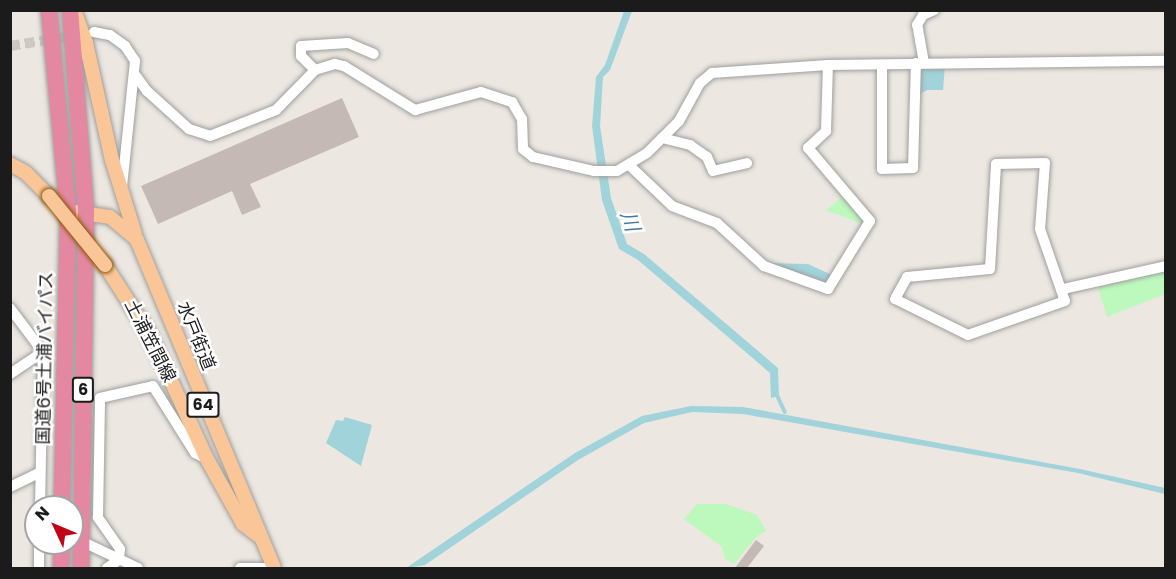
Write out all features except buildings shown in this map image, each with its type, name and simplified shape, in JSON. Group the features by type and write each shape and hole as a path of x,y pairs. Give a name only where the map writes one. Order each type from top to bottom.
{"highway":[{"name":"6","path":"49,10 68,211"},
{"name":"6","path":"72,10 86,211 82,495"},
{"name":"国道6号土浦バイパス","path":"62,495 68,211"}],"main road":[{"path":"72,10 86,43 121,192 137,240"},
{"name":"土浦笠間線","path":"10,164 26,173 49,196 105,265 150,335 207,459 243,524 262,538"},
{"name":"水戸街道","path":"68,211 86,211 119,222 137,240 274,568"}],"street":[{"path":"882,65 882,169 914,168 920,63 917,25 923,15 934,10"},
{"path":"94,32 110,35 125,46 135,61 136,76 121,192"},
{"path":"315,70 301,56 301,46 348,43 374,54"},
{"path":"136,76 147,92 189,129 210,136 276,110 315,70 344,66 416,110 467,94 500,97 518,110 523,149 533,158 594,171 617,171 629,165 679,121 705,77 712,73 828,65 1166,61"},
{"path":"629,165 672,206 717,223 764,266 828,289 870,221 808,148 826,131 828,65"},
{"path":"662,138 690,145 707,158 713,171 747,163"},
{"path":"1045,163 1040,229 1063,289 1065,302 968,335 895,299 907,277 990,269 996,164 1045,163"},
{"path":"1063,289 1166,266"},
{"path":"10,308 43,352 40,495"},
{"path":"10,374 43,352"},
{"path":"119,561 120,549 98,517 100,398 153,386 195,453 207,459"},
{"path":"10,487 39,473"},
{"path":"84,543 138,568"},
{"path":"107,568 119,561"},
{"path":"240,568 274,568"}],"green space":[{"path":"845,195 865,225 826,210"},
{"path":"1165,268 1165,294 1107,317 1098,287"},
{"path":"697,504 726,504 757,515 766,531 757,536 734,564 725,559 722,547 684,519"}],"water":[{"name":"川","path":"624,11 632,11 610,70 603,77 600,126 611,198 627,244 644,254 778,368 779,396 771,398 770,373 638,260 619,249 602,200 592,126 596,77 605,65"},
{"path":"945,65 943,90 927,90 917,96 917,66"},
{"path":"766,263 808,264 834,276 828,286"},
{"path":"691,406 743,407 1080,469 1165,488 1165,494 1078,473 743,414 692,412 644,423 578,460 425,565 406,568 575,453 642,416"},
{"path":"345,417 372,425 361,466 326,443 336,420 343,421"}],"waterway":[{"name":"川","path":"775,391 785,412"}],"tunnel":[{"path":"10,46 78,35"}]}
